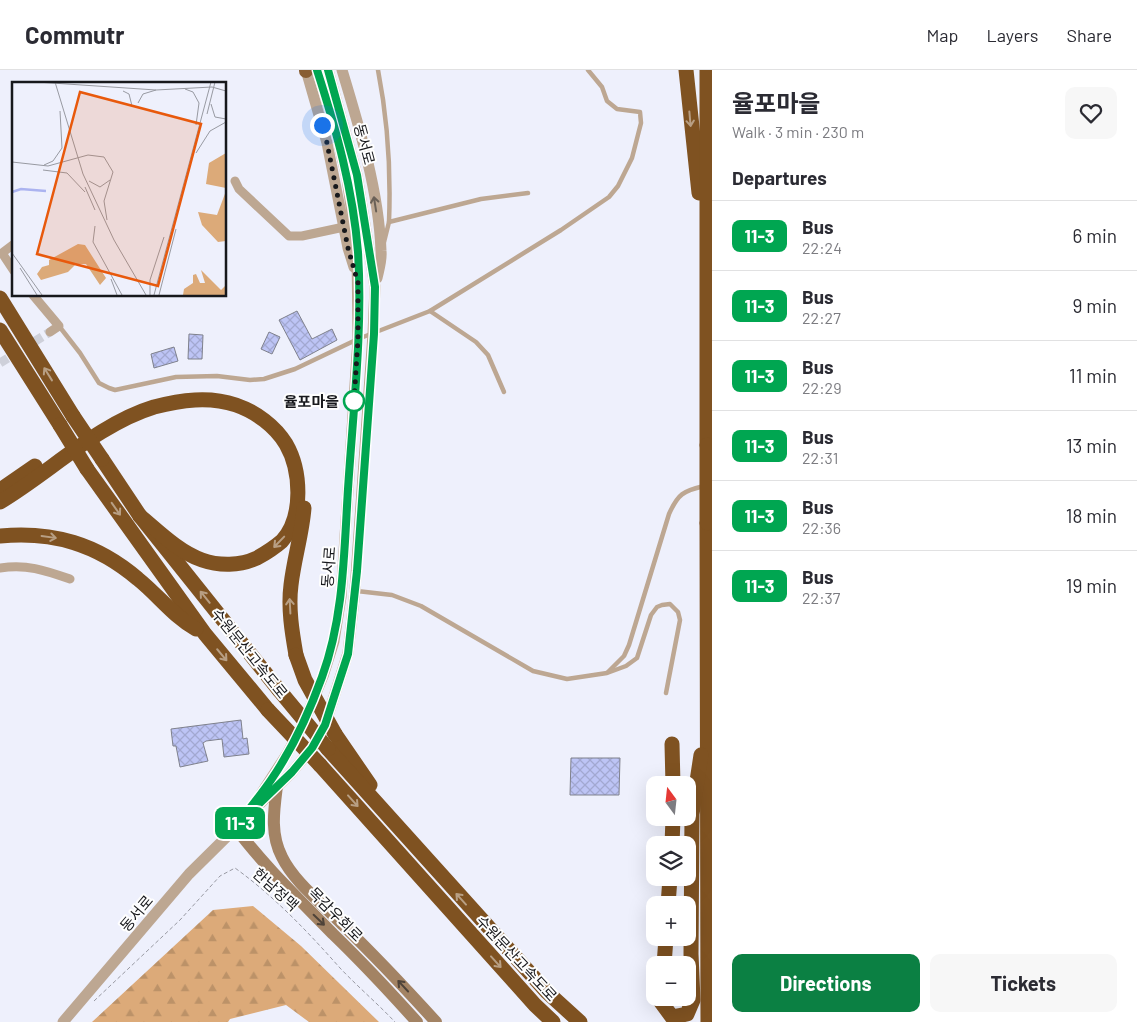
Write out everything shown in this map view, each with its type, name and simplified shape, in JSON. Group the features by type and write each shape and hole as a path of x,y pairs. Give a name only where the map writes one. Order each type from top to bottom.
{"highway":[{"path":"686,70 707,260"},
{"path":"707,70 708,1022"},
{"name":"수원문산고속도로","path":"0,298 73,416 140,516 279,690 404,836 547,992 580,1022"},
{"name":"수원문산고속도로","path":"0,330 87,470 205,634 268,710 320,765 535,1005 553,1022"},
{"path":"0,490 90,430 130,408 156,398 182,392 209,392 236,397 260,408 275,420 288,434 298,452 304,472 304,512 290,600 292,635 296,655 305,680 335,734 404,836"},
{"path":"0,502 59,460 119,422 145,410 188,400 222,402 249,411 271,426 279,435 292,458 297,479 298,502 292,522 283,540 267,553 251,560 235,564 203,561 192,556 140,516"},
{"path":"0,536 18,534 50,536 86,546 115,561 139,579 187,624 205,634"},
{"path":"691,956 692,814 709,704"},
{"path":"672,744 674,776"},
{"path":"662,1006 664,1022"},
{"path":"665,1006 672,1017 687,1014 690,1006"}],"main road":[{"name":"목감우회로","path":"278,786 274,814 274,836 282,857 295,877 380,962 436,1022"},
{"name":"목감우회로","path":"235,827 252,850 284,886 380,982 417,1022"}],"street":[{"name":"동서로","path":"309,70 358,283"},
{"name":"동서로","path":"235,827 271,780 297,737 323,676 334,641 341,597 358,339 358,251 347,178 336,132 309,70"},
{"name":"동서로","path":"328,70 357,175 375,287"},
{"name":"동서로","path":"63,1022 189,874 278,786 312,748 325,725 348,654 355,590 374,334 375,287 381,253 370,175 344,72"},
{"path":"235,181 239,190 289,236 302,236 344,227"},
{"path":"1,251 12,268"},
{"path":"34,296 59,326 50,332"},
{"path":"0,568 24,566 41,568 70,579"}],"lane":[{"path":"378,70 384,97 391,178 389,222 381,253"},
{"path":"59,326 100,383 115,390 176,377 217,376 250,380 264,379 295,369 358,339 430,311 561,230 609,197 618,186 632,158 641,123 640,112 617,109 607,101 602,87 588,70"},
{"path":"389,222 482,199 528,193"},
{"path":"430,311 476,342 488,355 504,392"},
{"path":"607,673 624,656 629,645 669,514 675,502 686,490 712,485"},
{"path":"355,590 392,595 421,606 534,671 567,679 607,673 626,666 637,658 651,615 662,604 670,604 678,612 680,620 666,693"}],"path":[{"name":"한남정맥","path":"89,1006 180,920 220,876 235,868 248,877 312,936 395,1022"}],"green space":[{"path":"253,906 301,946 379,1022 309,1022 286,1005 230,1019 228,1022 92,1022 213,910"}],"building":[{"path":"297,311 312,339 332,329 337,340 300,360 279,320"},
{"path":"269,332 280,337 272,354 261,349"},
{"path":"189,334 203,335 202,359 188,359"},
{"path":"174,347 178,361 154,368 151,354"},
{"path":"241,720 243,739 247,738 249,754 224,757 222,739 206,741 203,743 208,761 180,767 176,746 173,746 171,729"},
{"path":"571,758 620,758 619,795 570,795"}],"tunnel":[{"path":"0,363 50,332"}],"bus line":[{"name":"11-3","path":"317,70 336,132 347,178 358,251 358,339 341,597 334,641 323,676 301,728 271,780 235,827 292,772 312,748 325,725 348,654 357,571 374,334 375,287 357,175 328,70"}],"place":[{"name":"율포마을","path":"354,401"}],"route":[{"path":"322,125 348,248 358,283 358,339 354,401"}]}
